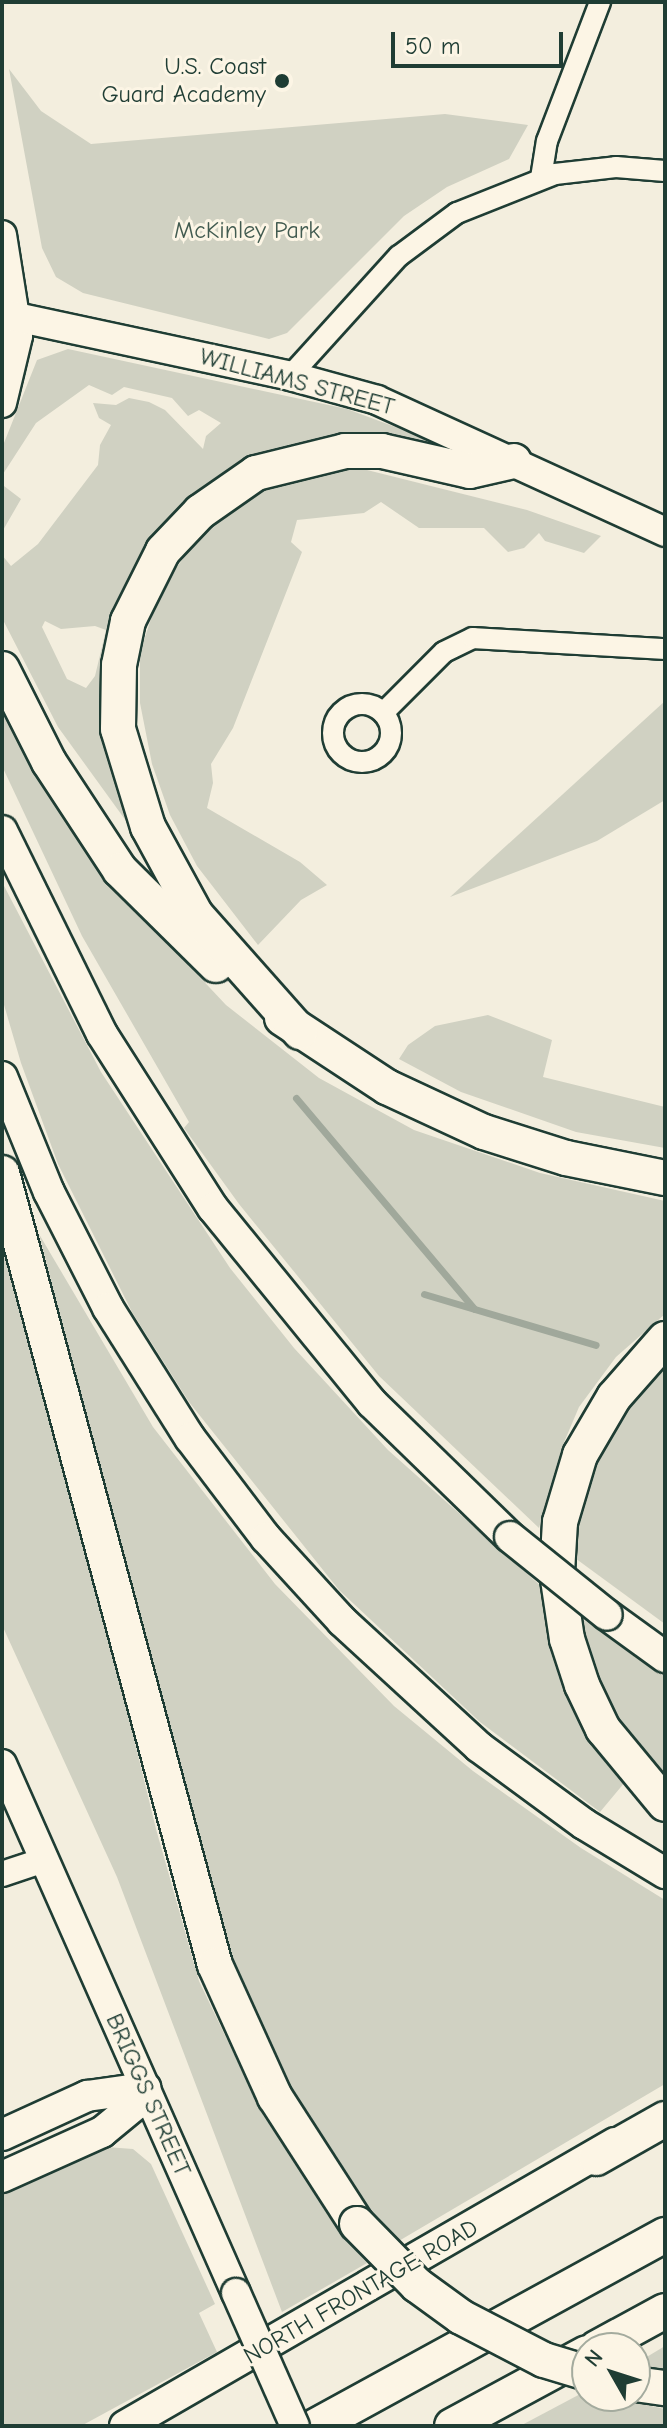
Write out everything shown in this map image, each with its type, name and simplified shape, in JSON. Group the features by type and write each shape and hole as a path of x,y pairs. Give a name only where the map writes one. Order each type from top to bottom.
{"highway":[{"path":"300,1032 196,915 148,827 118,729 119,665 128,621 163,551 200,512 256,473 345,451 382,451 470,471 514,461"},
{"path":"2,669 49,762 120,870 170,924 300,1032 387,1087 484,1132 566,1158 665,1178"},
{"path":"2,1173 215,1965 275,2097 357,2224 417,2285 461,2317 533,2355 571,2368"},
{"path":"665,1339 614,1397 580,1455 560,1522 557,1573 567,1639 582,1685 603,1729 665,1804"},
{"path":"596,2158 665,2119"},
{"path":"316,2426 665,2235"},
{"path":"626,2332 665,2311"},
{"path":"452,2426 571,2362"}],"main road":[{"path":"2,235 9,316 17,347 2,403"},
{"name":"WILLIAMS STREET","path":"9,316 290,376 420,416 665,532"},
{"path":"2,831 102,1034 213,1208 372,1403 510,1537 665,1657"},
{"path":"2,1077 49,1192 108,1308 190,1438 266,1538 342,1621 479,1747 584,1824 665,1873"},
{"name":"BRIGGS STREET","path":"2,1764 295,2426"},
{"path":"2,2135 87,2096 145,2088"},
{"path":"2,2177 102,2132 136,2104 145,2088"},
{"name":"NORTH FRONTAGE ROAD","path":"125,2426 596,2158 665,2105"}],"street":[{"path":"541,178 547,141 600,2"},
{"path":"290,376 417,241 477,202 541,178 594,168 665,171"},
{"path":"383,713 444,652 473,638 665,649"},
{"path":"2,1874 44,1860"}],"green space":[{"name":"McKinley Park","path":"9,69 41,111 91,144 445,114 528,125 509,159 447,187 404,216 287,333 269,339 83,293 56,277 42,248"},
{"path":"68,349 347,409 433,441 430,450 317,440 276,453 125,604 136,819 129,825 58,727 2,618 2,555 11,566 38,544 98,465 100,445 111,425 99,418 93,403 116,405 129,398 149,402 165,410 203,449 206,436 221,423 199,410 188,416 172,398 124,387 112,395 89,385 36,423 3,474 4,486 21,499 2,532 2,448 37,360","holes":["45,621 61,629 95,626 106,630 95,676 86,688 67,679 42,627"]},
{"path":"347,465 527,510 601,536 584,553 545,541 539,533 524,548 508,552 484,528 419,528 381,502 364,513 297,520 291,542 302,552 233,728 211,764 213,783 207,808 300,862 327,885 301,900 258,945 197,866 170,815 152,764 140,703 140,652 161,589 193,545 250,495 300,472"},
{"path":"2,687 87,842 148,922 226,1005 319,1078 414,1130 540,1173 665,1201 665,1314 616,1357 579,1407 562,1447 539,1528 379,1376 239,1204 184,1128 189,1122 82,936 2,766"},
{"path":"665,701 665,800 597,841 450,897"},
{"path":"2,882 101,1072 230,1268 294,1348 388,1450 543,1588 561,1678 595,1744 625,1782 600,1812 480,1722 339,1590 189,1402 132,1312 58,1164 21,1063 2,998"},
{"path":"488,1015 552,1040 543,1077 665,1107 665,1148 576,1132 461,1092 399,1059 408,1045 435,1026"},
{"path":"39,1234 153,1427 275,1584 394,1706 473,1771 581,1848 665,1900 665,2084 392,2245 299,2116 219,1939"},
{"path":"2,1248 80,1517 156,1829 199,1981 264,2117 345,2231 341,2234 367,2263 282,2312 117,1877 2,1625"},
{"path":"665,1357 665,1624 564,1550 587,1472 615,1414"},
{"path":"576,1615 665,1674 665,1783 627,1738 594,1677"},
{"path":"106,2147 133,2149 151,2164 215,2304 199,2313 217,2352 81,2426 2,2426 2,2193"},
{"path":"665,2346 665,2375 651,2373 651,2354"},
{"path":"571,2399 571,2412 651,2412 651,2406 665,2409 665,2426 520,2426"}],"waterway":[{"path":"296,1098 474,1309"},
{"path":"424,1294 596,1345"}],"place":[{"name":"U.S. Coast Guard Academy","path":"282,81"}]}
